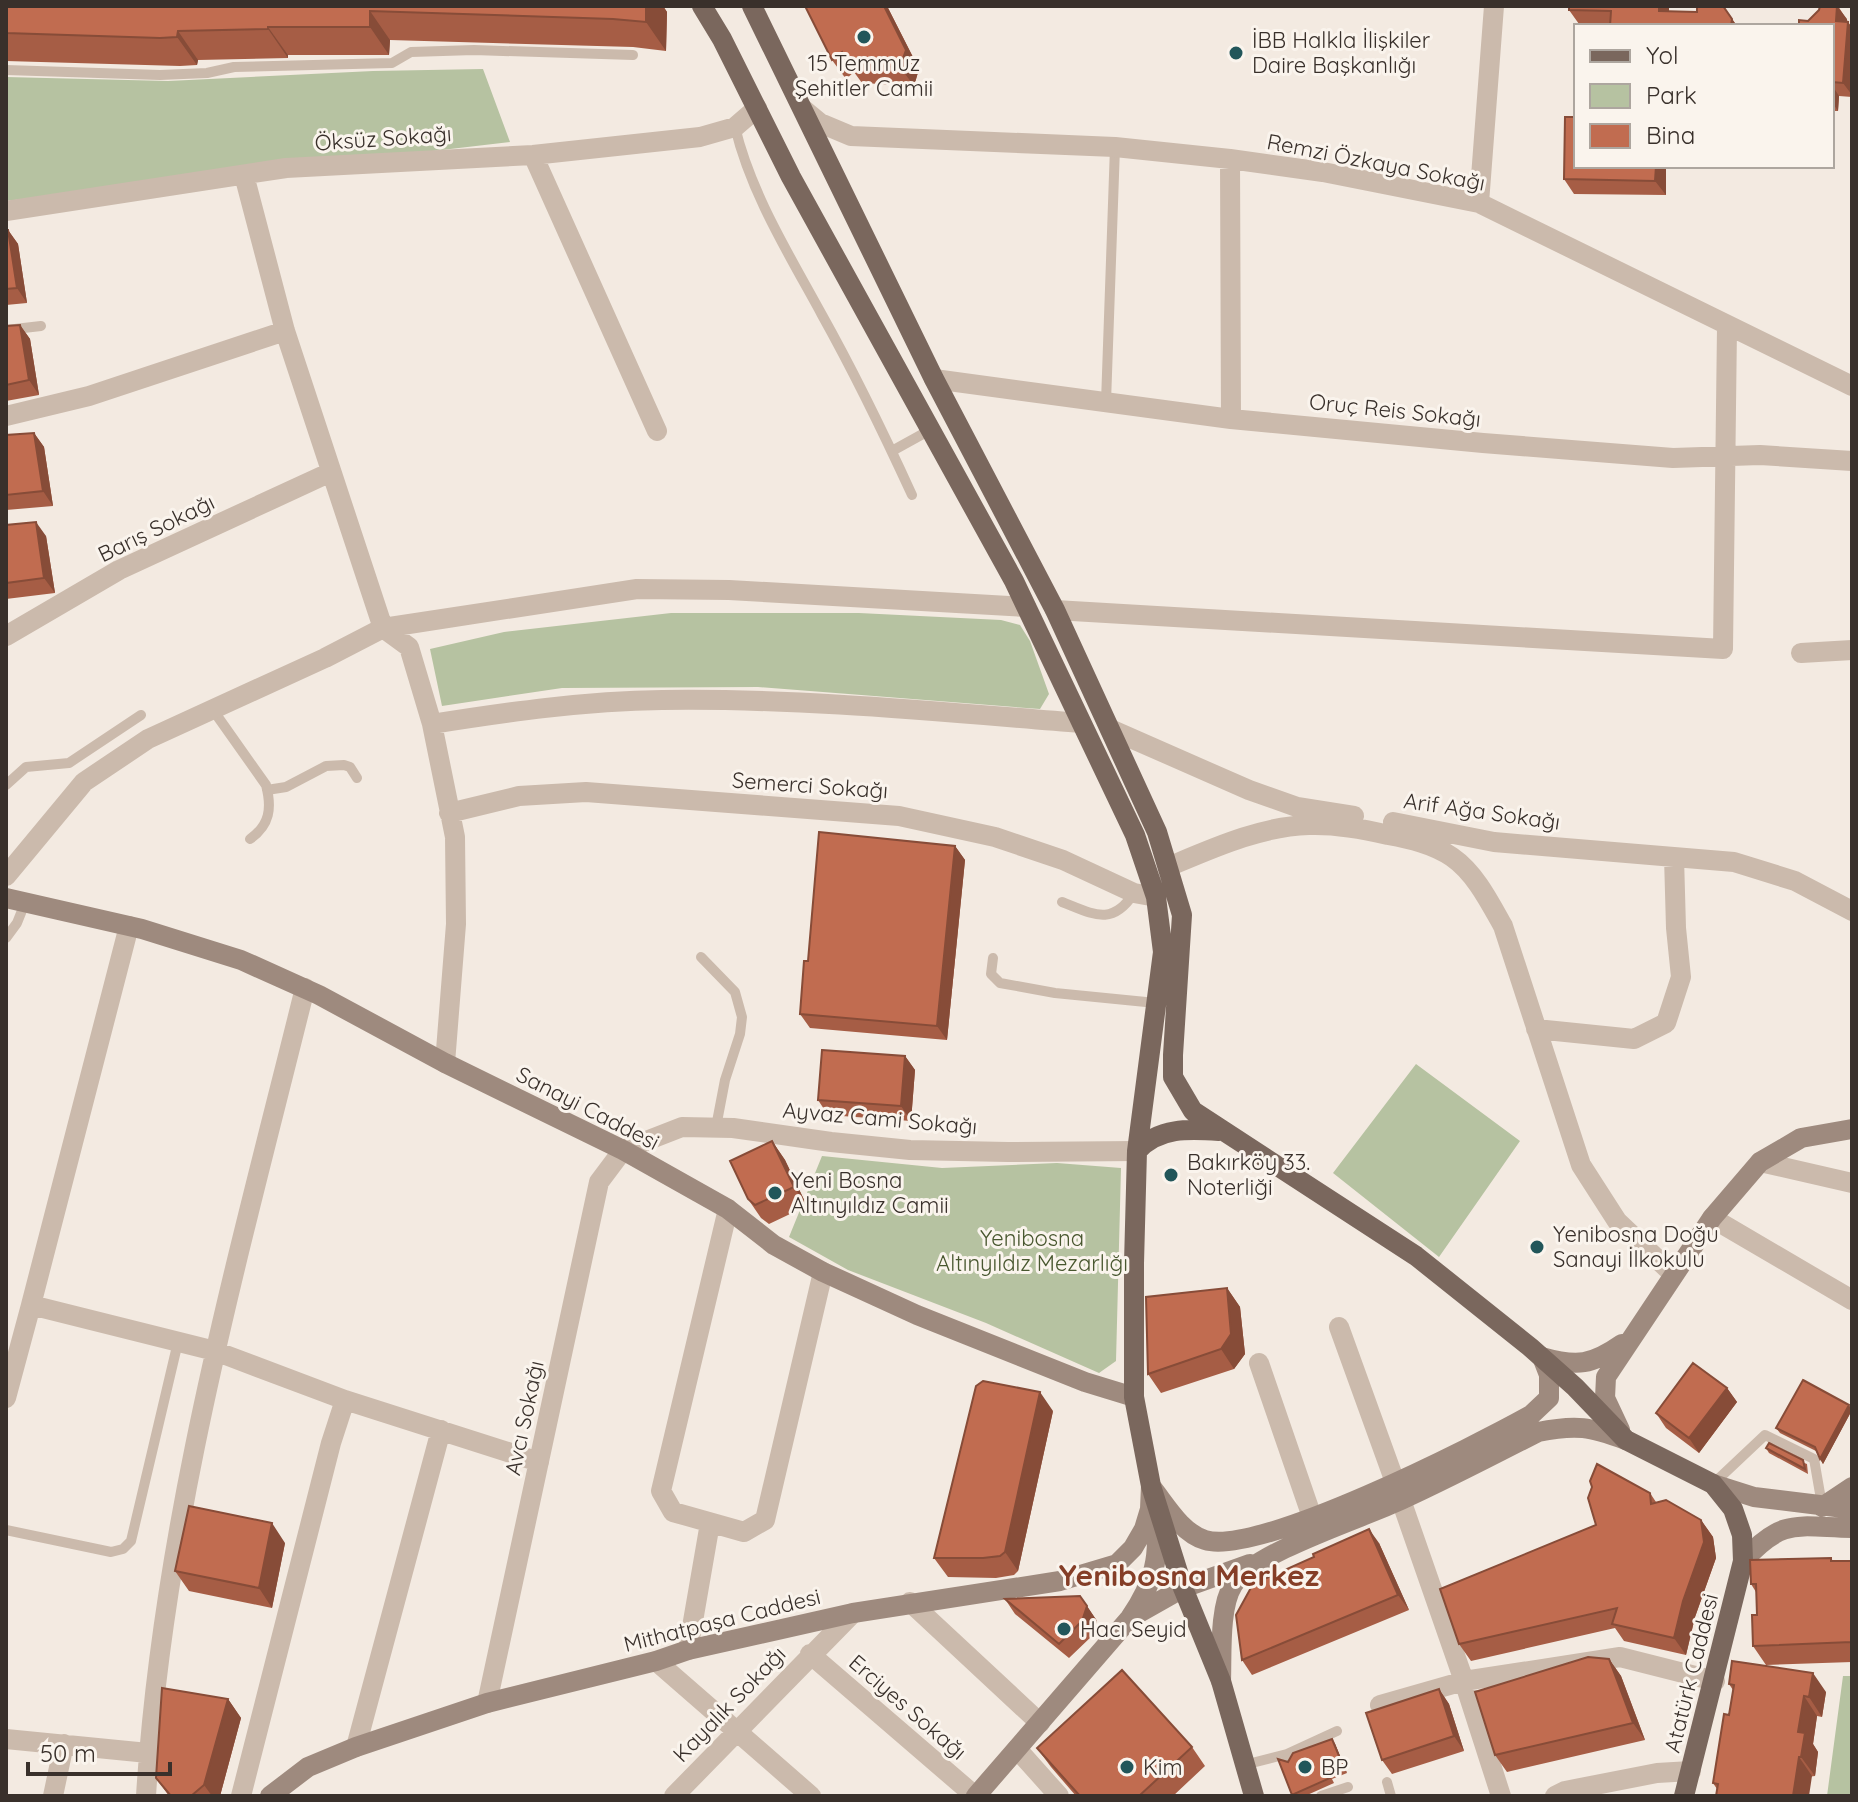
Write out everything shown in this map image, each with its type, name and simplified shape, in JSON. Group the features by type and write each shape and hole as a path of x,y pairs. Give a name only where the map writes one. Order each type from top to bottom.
{"main road":[{"path":"702,6 791,177 1026,607 1135,835 1156,897 1163,952 1137,1151 1134,1397 1151,1486 1157,1528 1157,1557 1147,1593 1130,1618 976,1796"},
{"path":"753,7 934,379 1055,610 1157,832 1182,915 1173,1077 1193,1111 1416,1256 1542,1357 1626,1440"},
{"name":"Sanayi Caddesi","path":"15,900 129,926 241,960 305,988 445,1063 623,1150 728,1209 774,1245 823,1272 917,1315 1043,1366 1134,1397"},
{"path":"1626,1440 1605,1398 1606,1377 1712,1218 1760,1162 1801,1138 1848,1124"},
{"path":"1137,1151 1154,1136 1184,1129 1220,1131"},
{"path":"1542,1357 1564,1363 1590,1362 1599,1360 1629,1340"},
{"path":"1130,1618 1183,1588 1264,1559 1398,1491 1543,1406 1549,1398 1551,1387 1542,1357"},
{"path":"1151,1486 1178,1521 1205,1541 1250,1539 1398,1491 1538,1432 1560,1427 1588,1427 1626,1440 1713,1484 1754,1497 1852,1509"},
{"path":"1713,1484 1733,1509 1742,1535 1743,1561"},
{"path":"1151,1486 1192,1615 1221,1681 1254,1796"},
{"name":"Mithatpaşa Caddesi","path":"281,1792 308,1767 356,1747 487,1703 656,1661 688,1650 853,1613 1060,1581 1117,1564 1133,1548 1144,1529 1150,1509 1151,1486"},
{"path":"1822,1507 1852,1487"},
{"path":"1743,1561 1761,1541 1786,1527 1852,1528"},
{"path":"1221,1681 1226,1604 1233,1585 1264,1559"},
{"name":"Atatürk Caddesi","path":"1684,1796 1743,1561"},
{"path":"1130,1618 1167,1606 1177,1606 1192,1615"}],"street":[{"path":"1479,203 1494,6"},
{"name":"Öksüz Sokağı","path":"6,211 286,168 533,155 700,137 735,127 757,108"},
{"path":"803,109 820,123 851,136"},
{"path":"827,157 836,145 851,136"},
{"name":"Remzi Özkaya Sokağı","path":"851,136 1115,147 1230,159 1323,172 1479,203 1852,386"},
{"path":"533,155 657,431"},
{"path":"1230,159 1231,419"},
{"path":"244,175 285,331 383,628 409,647 432,724 455,837 456,924 445,1063"},
{"path":"1055,610 1723,649 1727,327"},
{"path":"6,416 89,396 285,331"},
{"name":"Oruç Reis Sokağı","path":"934,379 1231,419 1673,458 1760,455 1852,461"},
{"name":"Barış Sokağı","path":"6,636 119,570 331,472"},
{"path":"7,871 84,782 148,739 383,628 637,589 729,590 1026,607"},
{"path":"1801,653 1852,650"},
{"path":"432,724 539,708 661,700 839,703 1081,723"},
{"name":"Arif Ağa Sokağı","path":"1110,729 1249,790 1297,807 1425,827 1494,842 1734,862 1795,881 1852,911"},
{"name":"Semerci Sokağı","path":"449,813 519,796 586,792 899,816 995,837 1063,860 1134,893 1156,897"},
{"path":"1168,867 1214,848 1274,830 1308,825 1362,830 1420,841 1453,857 1483,889 1503,926 1581,1165 1617,1221 1673,1274"},
{"path":"1536,1029 1634,1039 1666,1023 1681,977 1674,857"},
{"path":"6,1398 129,926"},
{"path":"146,1796 148,1753 171,1566 215,1351 305,988"},
{"name":"Ayvaz Cami Sokağı","path":"623,1150 682,1127 716,1127 910,1150 1137,1151"},
{"name":"Avcı Sokağı","path":"487,1703 599,1182 623,1150"},
{"path":"1760,1162 1852,1183"},
{"path":"728,1209 661,1491 673,1512 744,1532 765,1520 823,1272"},
{"path":"1712,1218 1852,1300"},
{"path":"31,1305 215,1351 345,1400 539,1462"},
{"path":"1339,1327 1464,1681 1501,1796"},
{"path":"1259,1363 1312,1517"},
{"path":"241,1796 331,1443 345,1400"},
{"path":"356,1747 441,1430"},
{"path":"688,1650 710,1523"},
{"path":"910,1602 1040,1723"},
{"name":"Kayalık Sokağı","path":"674,1796 853,1613"},
{"name":"Erciyes Sokağı","path":"810,1654 976,1796"},
{"path":"1380,1705 1464,1681 1620,1657 1715,1681"},
{"path":"656,1661 811,1796"},
{"path":"6,1739 148,1753"},
{"path":"53,1796 64,1744"},
{"path":"1017,1749 1059,1796"},
{"path":"1562,1794 1657,1773 1691,1771"}],"lane":[{"path":"6,70 160,75 207,73 234,67 392,63 411,52 474,50 633,55"},
{"path":"735,127 740,146 775,227 869,400 912,495"},
{"path":"1106,402 1115,147"},
{"path":"6,330 41,326"},
{"path":"892,451 930,430"},
{"path":"213,710 267,790 270,813 266,823 250,839"},
{"path":"7,782 26,767 69,763 141,715"},
{"path":"267,790 286,787 333,765 350,767 357,778"},
{"path":"1062,902 1105,916 1116,913 1134,893"},
{"path":"6,938 17,923 15,900"},
{"path":"701,957 735,992 742,1017 716,1127"},
{"path":"993,958 991,974 1000,983 1086,997 1156,1003"},
{"path":"6,1530 111,1552 128,1545 178,1342"},
{"path":"1713,1484 1765,1435 1814,1459 1822,1507"},
{"path":"1244,1765 1288,1757 1337,1731"},
{"path":"1387,1782 1391,1796"},
{"path":"1321,1796 1348,1787"}],"green space":[{"path":"483,69 510,142 6,201 6,77 168,81"},
{"path":"671,613 859,613 1001,620 1020,625 1030,641 1049,694 1040,709 758,687 562,688 442,706 430,649 504,632"},
{"path":"1416,1064 1520,1141 1439,1257 1333,1173"},
{"name":"Yenibosna Altınyıldız Mezarlığı","path":"822,1156 942,1168 1057,1163 1121,1168 1116,1361 1099,1373 986,1323 848,1270 789,1237"},
{"path":"1843,1676 1852,1676 1852,1796 1827,1796"}],"building":[{"path":"6,6 646,6 646,22 370,11 370,27 178,31 177,37 160,38 6,33"},
{"name":"15 Temmuz Şehitler Camii","path":"805,6 884,6 906,50 900,67 848,64 842,52 832,60"},
{"path":"1569,6 1659,6 1659,11 1697,12 1697,6 1723,6 1732,19 1731,24 1610,24 1611,11 1569,10"},
{"path":"1820,6 1837,6 1836,21 1848,22 1843,83 1834,82 1834,24 1799,24 1799,20 1808,21"},
{"path":"1565,117 1574,117 1574,168 1656,168 1655,181 1564,179"},
{"path":"8,230 17,288 6,289"},
{"path":"20,325 29,380 6,385 6,326"},
{"path":"34,433 43,491 6,495 6,435"},
{"path":"36,522 44,578 6,583 6,525"},
{"path":"819,832 955,846 937,1026 800,1014 804,961 808,961"},
{"path":"822,1050 905,1056 901,1106 818,1100"},
{"path":"772,1141 794,1187 755,1205 748,1199 730,1161"},
{"path":"1227,1288 1231,1334 1221,1349 1148,1374 1146,1297"},
{"path":"1693,1363 1727,1388 1689,1438 1656,1413"},
{"path":"1803,1380 1849,1405 1820,1459 1815,1447 1776,1428"},
{"path":"983,1381 1040,1392 1005,1552 1000,1556 983,1558 934,1558 976,1386"},
{"path":"1769,1443 1803,1460 1805,1469 1766,1448"},
{"path":"1597,1464 1650,1493 1651,1504 1666,1500 1701,1520 1704,1542 1683,1601 1674,1638 1612,1624 1617,1608 1459,1644 1440,1589 1596,1525 1588,1498 1592,1487 1590,1481"},
{"path":"189,1506 272,1523 259,1588 175,1571"},
{"path":"1369,1529 1398,1595 1242,1660 1236,1615 1253,1584"},
{"path":"1831,1558 1831,1561 1852,1561 1852,1646 1851,1642 1753,1646 1752,1615 1757,1615 1756,1584 1751,1584 1750,1560"},
{"path":"1080,1596 1087,1606 1082,1621 1059,1644 1005,1599"},
{"path":"1588,1657 1609,1659 1633,1723 1495,1755 1475,1692"},
{"path":"1732,1661 1813,1673 1809,1697 1804,1696 1798,1732 1805,1733 1793,1796 1716,1796 1718,1784 1713,1783 1724,1714 1729,1715 1734,1685 1729,1684"},
{"path":"1122,1670 1192,1747 1139,1796 1080,1796 1037,1748"},
{"path":"162,1688 228,1699 204,1785 191,1796 171,1796 156,1778"},
{"path":"1439,1689 1454,1736 1382,1760 1366,1713"},
{"path":"1332,1739 1344,1768 1329,1774 1330,1778 1292,1795 1278,1759 1288,1762 1293,1753"}],"place":[{"name":"15 Temmuz Şehitler Camii","path":"864,37"},
{"name":"İBB Halkla İlişkiler Daire Başkanlığı","path":"1236,53"},
{"name":"Bakırköy 33. Noterliği","path":"1171,1175"},
{"name":"Yeni Bosna Altınyıldız Camii","path":"775,1193"},
{"name":"Yenibosna Doğu Sanayi İlkokulu","path":"1537,1247"},
{"name":"Hacı Seyid","path":"1064,1629"},
{"name":"Kim","path":"1127,1767"},
{"name":"BP","path":"1305,1767"}],"district":[{"name":"Yenibosna Merkez","path":"1189,1575"}]}
